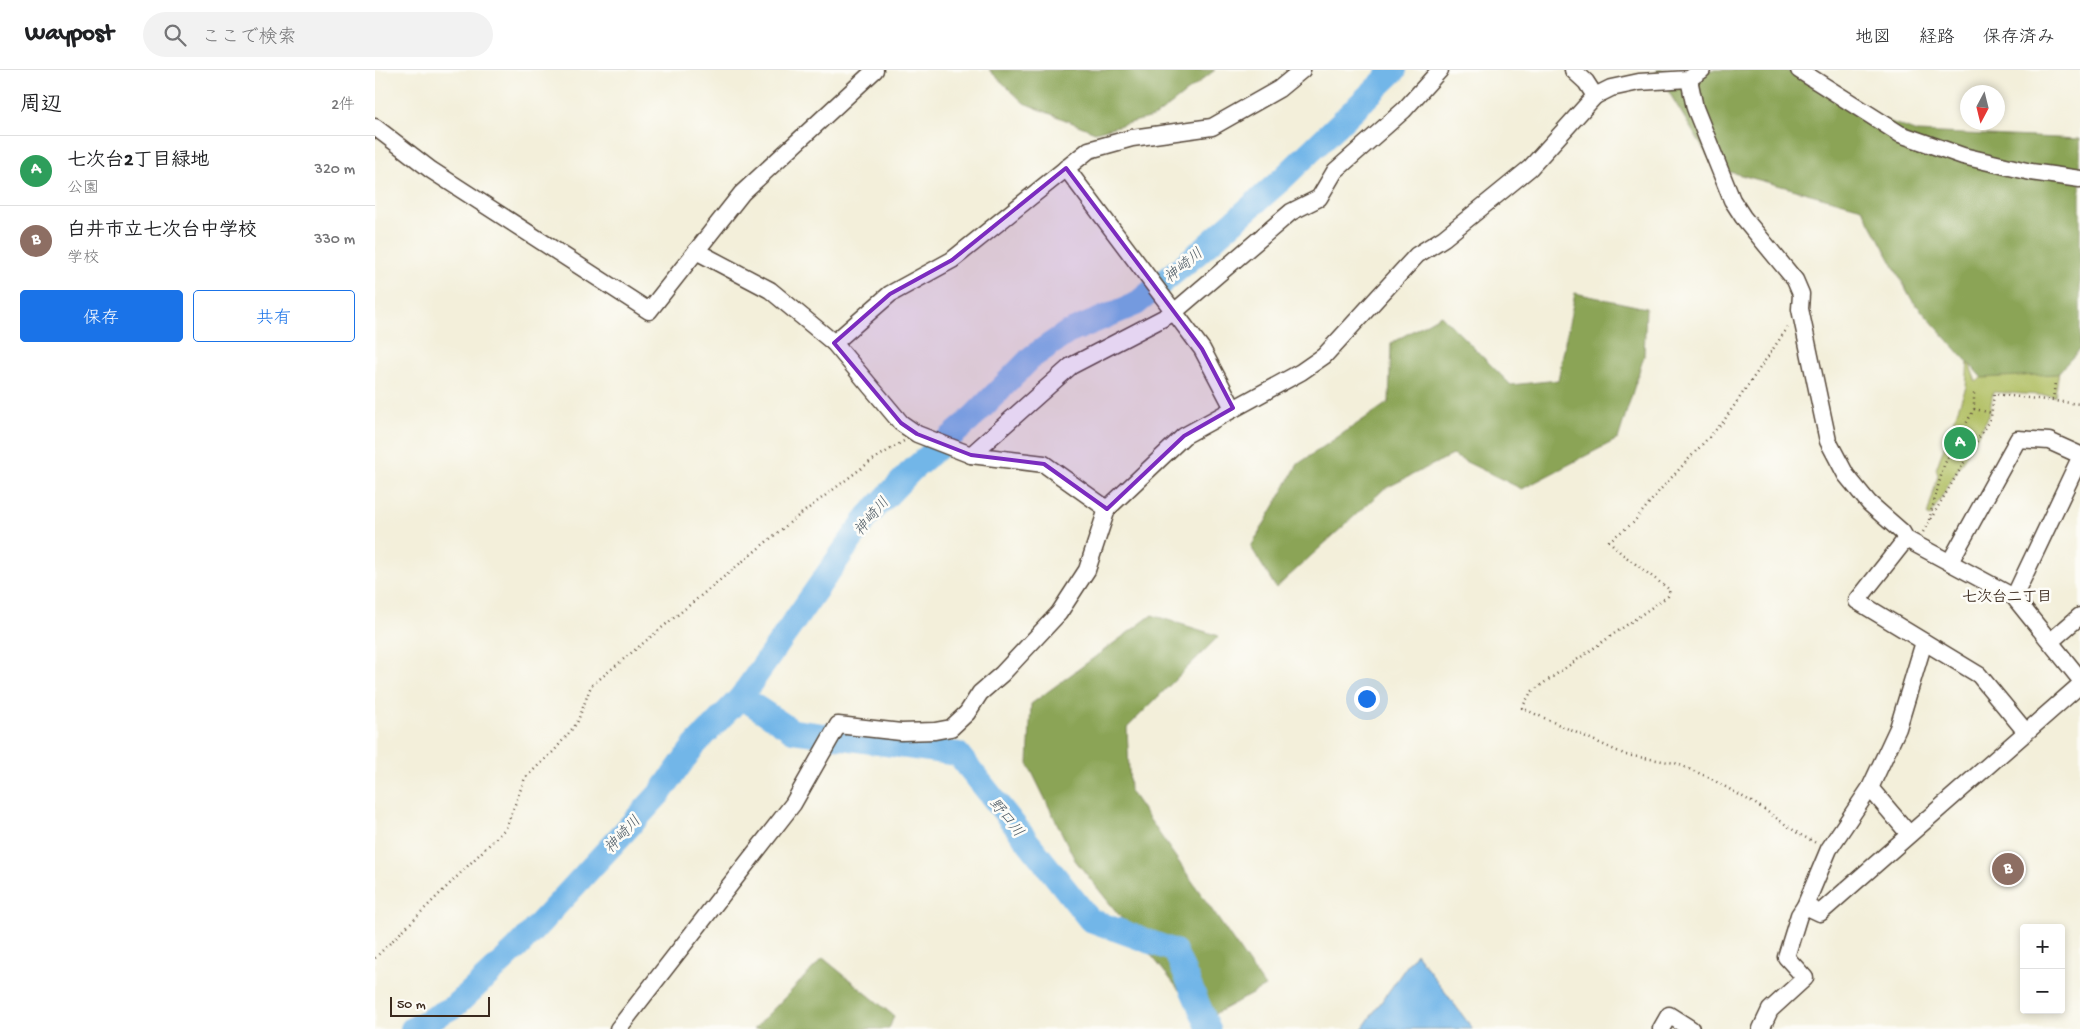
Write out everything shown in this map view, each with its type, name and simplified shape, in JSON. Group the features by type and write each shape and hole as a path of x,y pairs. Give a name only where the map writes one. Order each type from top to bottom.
{"street":[{"path":"375,127 431,170 649,311 742,193 875,70"},
{"path":"834,343 890,294 952,260 1089,150 1132,138 1212,128 1279,89 1301,70"},
{"path":"971,455 1071,366 1173,313 1291,212 1319,198 1335,171 1404,110 1440,70"},
{"path":"1573,70 1586,82 1595,96"},
{"path":"1799,70 1901,134 1963,156 2031,172 2080,179"},
{"path":"618,1029 793,804 838,725 901,732 951,728 967,713 980,693 1001,674 1063,606 1087,570 1107,509 1184,436 1301,372 1325,356 1417,255 1444,238 1530,168 1595,96 1611,88 1639,82 1696,75 1695,108 1732,200 1743,217 1795,280 1801,294 1800,310 1829,441 1846,476 1869,503 1911,542 2014,597 2080,679"},
{"path":"1066,168 1173,313 1202,349 1233,408"},
{"path":"696,251 770,290 834,343 901,423 917,434 971,455 1044,464 1107,509"},
{"path":"1950,562 2019,439 2049,441 2080,457 2014,597"},
{"path":"1911,542 1857,602 1979,675 2026,732"},
{"path":"2051,641 2080,616"},
{"path":"1761,1029 1770,1010 1805,978 1786,957 1796,923 1829,849 1870,788 1898,728 1924,642"},
{"path":"1805,906 1820,913 2080,685"},
{"path":"1870,788 1909,834"},
{"path":"1661,1029 1669,1015 1691,1029"}],"path":[{"path":"1800,310 1723,422 1633,523 1609,541 1621,553 1670,590 1669,596 1531,692 1522,708 1626,755 1675,763 1708,776 1759,806 1799,834 1829,849"},
{"path":"2053,401 2055,382"},
{"path":"1928,524 1944,465 1974,409 1974,391"},
{"path":"1911,542 1928,524 1991,413 1994,394 2080,404"},
{"path":"1974,409 1991,413"},
{"path":"375,958 506,828 525,778 554,751 577,723 591,686 793,520 871,461 917,434"}],"highlighted area":[{"path":"1066,168 1202,349 1233,408 1184,436 1107,509 1044,464 971,455 917,434 901,423 834,343 890,294 952,260"}],"green space":[{"path":"989,70 1215,70 1156,116 1095,132 1024,103"},
{"path":"1786,70 1844,104 1917,132 2080,139 2080,349 2057,374 1982,378 1912,300 1862,208 1715,168 1656,71"},
{"path":"1575,293 1646,308 1644,356 1618,439 1522,489 1452,455 1384,489 1276,588 1251,547 1298,464 1389,402 1391,343 1441,315 1511,385 1558,380"},
{"path":"2015,350 2061,358 2055,396 1993,392 1989,416 1930,517 1927,516 1938,475 1936,469 1966,387 1968,360 1976,382"},
{"path":"1152,615 1219,636 1127,728 1130,791 1265,987 1203,1020 1075,860 1028,764 1031,704"},
{"path":"823,958 894,1016 889,1029 754,1029"}],"water":[{"path":"1416,953 1472,1028 1472,1029 1362,1029"}],"waterway":[{"name":"神崎川","path":"412,1029 455,1006 517,948 660,793 694,746 741,697 868,516 911,471 968,422 1032,357 1067,333 1136,304 1197,254 1280,181 1395,70"},
{"name":"野口川","path":"741,697 793,731 958,754 1090,920 1175,951 1209,1029"}],"place":[{"name":"七次台2丁目緑地","path":"1960,443"},
{"name":"白井市立七次台中学校","path":"2008,869"}],"district":[{"name":"七次台二丁目","path":"2007,596"}]}
